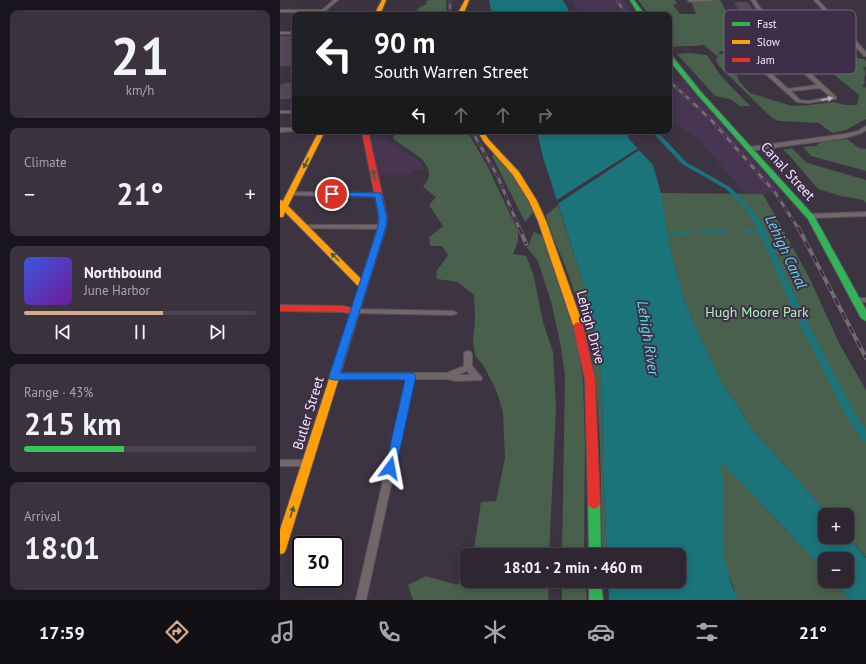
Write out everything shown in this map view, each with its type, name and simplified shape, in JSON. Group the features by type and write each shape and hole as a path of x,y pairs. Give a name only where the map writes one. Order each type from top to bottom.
{"street":[{"path":"280,11 323,11 336,0"},
{"path":"378,12 384,0"},
{"path":"461,12 467,0"},
{"path":"632,0 640,12"},
{"path":"690,1 710,0"},
{"path":"753,0 760,10"},
{"path":"816,0 825,10"},
{"path":"280,33 292,33"},
{"path":"856,44 866,55"},
{"name":"Canal Street","path":"672,60 691,84 810,216 866,318"},
{"path":"769,74 803,102 833,98 832,95 809,74"},
{"path":"788,90 822,86"},
{"path":"280,112 292,112"},
{"path":"749,149 841,137 857,133 866,128"},
{"path":"280,130 292,130"},
{"path":"320,134 290,194 281,208 304,227 362,285"},
{"path":"304,227 382,227 383,218 366,134"},
{"name":"Lehigh Drive","path":"482,134 486,141 516,174 533,201 542,221 574,312 583,344 590,380 595,548"},
{"path":"290,194 378,194"},
{"path":"810,216 866,214"},
{"name":"Butler Street","path":"280,549 362,285 382,227"},
{"path":"856,300 866,300"},
{"path":"280,308 452,313"},
{"path":"334,376 448,376 456,378 478,378 468,368 468,354"},
{"path":"448,376 468,368"},
{"path":"361,600 411,376"},
{"path":"280,463 307,463"},
{"path":"595,588 596,600"}],"shaded area":[{"path":"572,0 624,0 632,12 578,12"},
{"path":"672,73 677,82 682,81 680,77 782,193 747,195 698,139 672,121"},
{"path":"382,137 418,160 425,169 413,171 411,175 379,175 370,138"}],"green space":[{"path":"446,0 447,12 416,12 420,7 427,4 426,1"},
{"path":"638,0 675,0 677,4 673,5 680,14 696,14 691,1 720,0 726,10 724,10 724,51 721,51 718,54 724,54 724,60 722,62 724,63 724,71 716,60 718,57 704,45 672,47 672,12 647,12"},
{"path":"690,53 707,55 721,76 750,106 740,106 730,99 715,96 677,54"},
{"path":"856,58 864,59 866,61 866,67 863,67 865,70 865,83 862,86 866,88 866,119 846,130 832,133 819,123 779,121 772,118 727,74 738,76 738,80 750,93 792,106 834,102 845,105 857,105 859,95 833,74 856,74"},
{"path":"395,134 469,134 487,165 518,231 518,241 513,254 526,256 533,273 543,322 553,352 556,409 549,548 474,548 481,502 496,501 505,458 503,412 496,390 485,368 475,355 473,340 475,319 474,295 458,282 437,279 436,272 448,255 442,246 430,246 429,237 443,226 429,205 436,197 423,187 429,177 428,169 416,154 393,138"},
{"path":"847,139 859,148 866,149 866,171 811,156 803,147 816,146 820,142"},
{"path":"792,148 806,162 866,180 866,203 863,200 841,196 818,189 783,150"},
{"path":"494,154 514,176 534,212 525,222 492,156"},
{"name":"Hugh Moore Park","path":"661,193 763,194 808,275 840,345 866,390 866,557 854,544 854,508 823,508 753,430 721,381 685,303 669,244"},
{"path":"558,205 587,294 602,380 603,468 607,548 602,548 599,425 590,348 575,293 551,233 546,215"},
{"path":"534,232 543,236 575,332 583,379 585,442 584,548 562,548 565,376 561,347 552,305 538,261 527,248"},
{"path":"721,462 818,564 818,588 840,588 851,600 739,600 729,576 723,551 721,529"},
{"path":"426,576 457,585 460,582 460,588 549,588 548,600 413,600 408,585"},
{"path":"562,588 586,588 587,600 562,600"}],"water":[{"path":"489,0 563,0 569,12 491,12"},
{"name":"Lehigh River","path":"538,134 628,134 629,139 653,165 661,193 669,244 685,303 721,381 753,430 823,508 818,508 818,544 854,544 866,558 866,600 851,600 840,588 854,588 854,552 818,552 818,564 721,462 723,481 723,551 731,584 739,600 609,600 608,588 686,588 686,548 607,548 603,468 602,380 587,294 543,157"}],"pier":[{"path":"640,147 641,149 556,205 555,201"}],"building":[{"path":"734,2 748,2 753,10 738,10"},
{"path":"280,36 292,36 292,66 280,66"},
{"path":"288,82 292,84 292,99 280,99 280,85"}],"waterway":[{"name":"Lehigh Canal","path":"657,134 684,163 728,188 744,204 757,221 801,318 851,416 866,438"},
{"path":"699,232 729,231"},
{"path":"743,231 761,231"},
{"path":"668,234 690,233"}],"railway":[{"path":"450,0 450,12"},
{"path":"617,0 624,12"},
{"path":"672,84 690,100"},
{"path":"689,99 713,122 774,191 798,228"},
{"path":"474,134 498,177 519,228"},
{"path":"519,227 526,244"},
{"path":"798,227 866,358"}],"traffic: fast":[{"path":"632,0 640,12"},
{"path":"672,60 699,93 811,218 866,318"},
{"path":"594,504 595,548"},
{"path":"595,588 596,600"}],"traffic: slow":[{"path":"378,12 384,0"},
{"path":"461,12 467,0"},
{"path":"280,215 320,134"},
{"path":"482,134 486,141 516,174 533,201 542,221 578,325"},
{"path":"280,202 362,285"},
{"path":"280,549 364,284"}],"traffic: jam":[{"path":"364,284 382,227 383,217 366,134"},
{"path":"280,308 342,309 354,311"},
{"path":"578,325 590,380 594,504"}],"route":[{"path":"332,194 378,194 383,218 382,227 362,285 334,376 411,376 390,468"}]}
